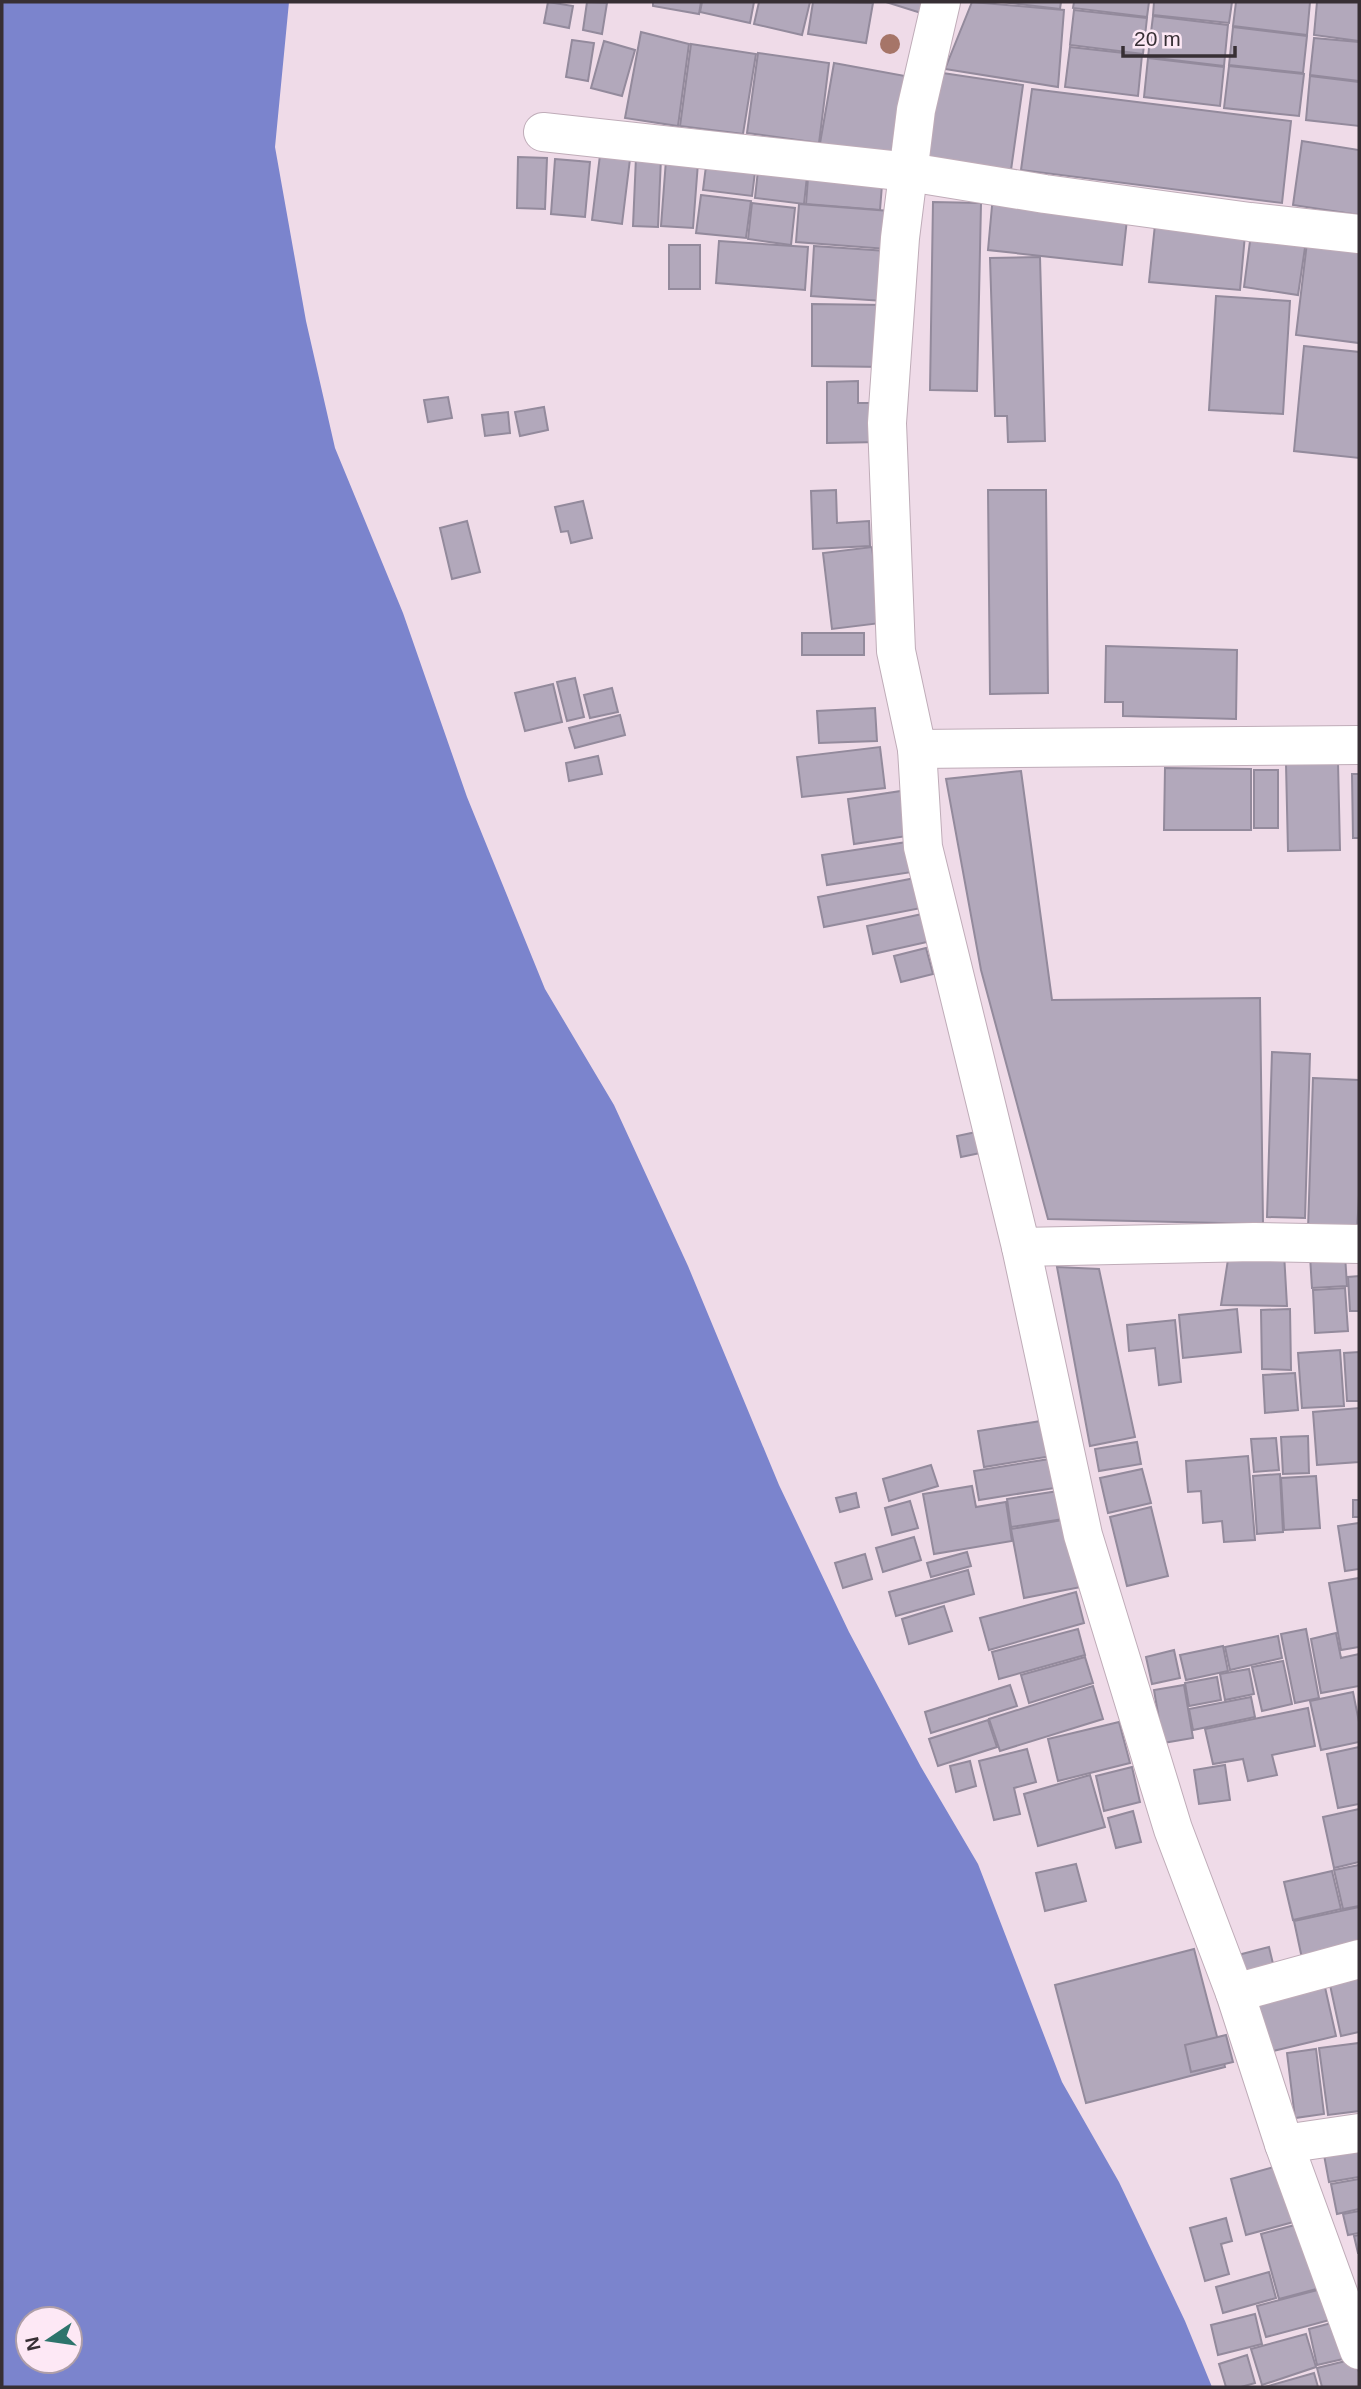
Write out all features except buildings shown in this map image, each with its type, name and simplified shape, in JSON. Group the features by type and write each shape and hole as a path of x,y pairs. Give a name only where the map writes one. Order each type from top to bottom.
{"street":[{"path":"941,2 916,110 900,238 887,423 896,651 917,749 923,847 1021,1247 1083,1535 1174,1829 1235,1993 1284,2144 1359,2350"},
{"path":"542,132 909,172 1236,220 1359,234"},
{"path":"917,749 1359,745"},
{"path":"1021,1247 1254,1242 1359,1244"},
{"path":"1235,1993 1359,1959"},
{"path":"1284,2144 1359,2133"}],"water":[{"path":"2,2 289,2 275,147 306,321 335,448 403,613 467,797 545,989 614,1105 688,1266 779,1485 849,1632 921,1767 978,1864 1062,2082 1119,2182 1185,2321 1212,2387 2,2387"}]}
